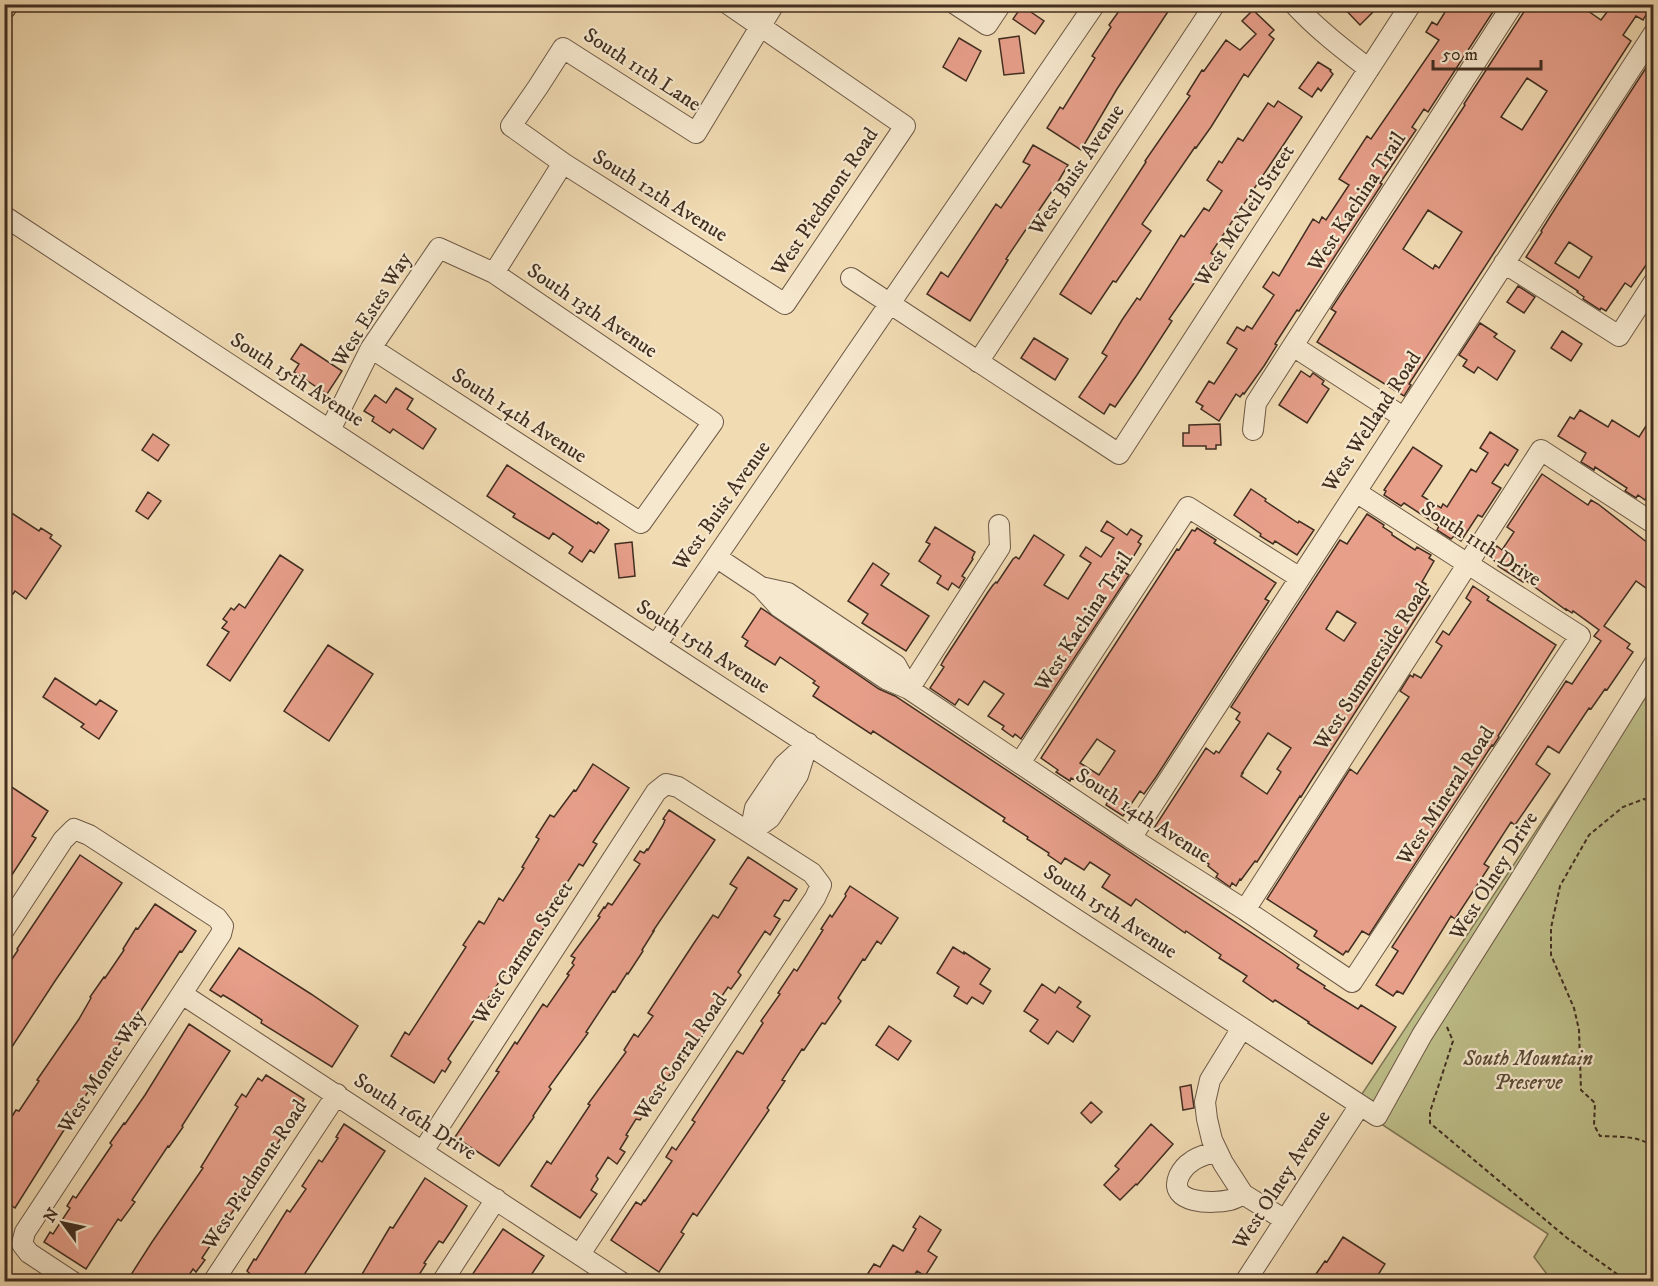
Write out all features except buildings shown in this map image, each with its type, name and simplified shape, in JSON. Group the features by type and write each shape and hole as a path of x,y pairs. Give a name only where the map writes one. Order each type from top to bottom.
{"street":[{"path":"728,4 761,27 774,4"},
{"path":"954,4 987,25 1001,4"},
{"name":"West Buist Avenue","path":"656,645 1095,4"},
{"name":"West Buist Avenue","path":"978,362 1215,4"},
{"path":"1294,4 1346,52 1369,69"},
{"name":"West McNeil Street","path":"978,362 1119,454 1412,4"},
{"name":"West Kachina Trail","path":"1253,430 1256,403 1513,4"},
{"name":"West Piedmont Road","path":"761,27 905,126 786,304"},
{"name":"South 11th Lane","path":"511,126 563,48 696,133 761,27"},
{"name":"West Welland Road","path":"1131,838 1653,33"},
{"name":"South 12th Avenue","path":"511,126 563,163 786,304"},
{"path":"494,273 563,163"},
{"name":"South 15th Avenue","path":"4,216 1368,1110"},
{"name":"South 13th Avenue","path":"439,248 494,273 713,422 641,523"},
{"name":"West Estes Way","path":"330,430 371,348 439,248"},
{"path":"1504,263 1619,336 1653,282"},
{"path":"851,278 978,362"},
{"path":"1293,346 1403,417"},
{"name":"South 14th Avenue","path":"371,348 641,523"},
{"name":"West Summerside Road","path":"1245,910 1540,450 1653,523"},
{"name":"South 11th Drive","path":"1356,492 1580,636"},
{"name":"West Kachina Trail","path":"1020,763 1188,507 1300,578"},
{"path":"909,689 1000,547 999,525"},
{"name":"South 14th Avenue","path":"716,557 761,587 779,608 800,611 886,679 909,689 1131,838 1245,910 1352,982"},
{"name":"West Mineral Road","path":"1352,982 1580,636"},
{"name":"West Olney Drive","path":"1368,1110 1436,1012 1653,664"},
{"path":"750,833 770,818 775,793 798,775 808,743"},
{"name":"West Carmen Street","path":"423,1151 656,792 666,784 678,787 750,833"},
{"name":"West Monte Way","path":"4,930 63,840 74,829 89,835 217,918 223,926 221,934 25,1232 22,1244 29,1253 72,1281"},
{"name":"West Corral Road","path":"579,1254 809,908 821,885 812,873 750,833"},
{"name":"South 16th Drive","path":"182,994 621,1281"},
{"path":"1242,1028 1215,1071 1207,1090 1205,1102 1207,1119 1217,1151 1242,1194 1285,1220"},
{"name":"West Piedmont Road","path":"213,1281 337,1095"},
{"name":"West Olney Avenue","path":"1245,1281 1285,1220 1368,1110"},
{"path":"1217,1151 1192,1161 1182,1170 1176,1183 1178,1191 1185,1197 1202,1202 1232,1200 1242,1194"},
{"path":"442,1281 496,1199"}],"path":[{"path":"1653,803 1644,799 1623,807 1589,835 1560,886 1551,928 1551,955 1574,1008 1579,1030 1581,1090 1595,1103 1594,1125 1600,1136 1648,1142 1653,1148"},
{"path":"1436,1012 1453,1041 1430,1112 1430,1122 1567,1238 1628,1281"}],"green space":[{"name":"South Mountain Preserve","path":"1653,654 1653,1281 1552,1281 1534,1257 1548,1234 1354,1106"}]}
